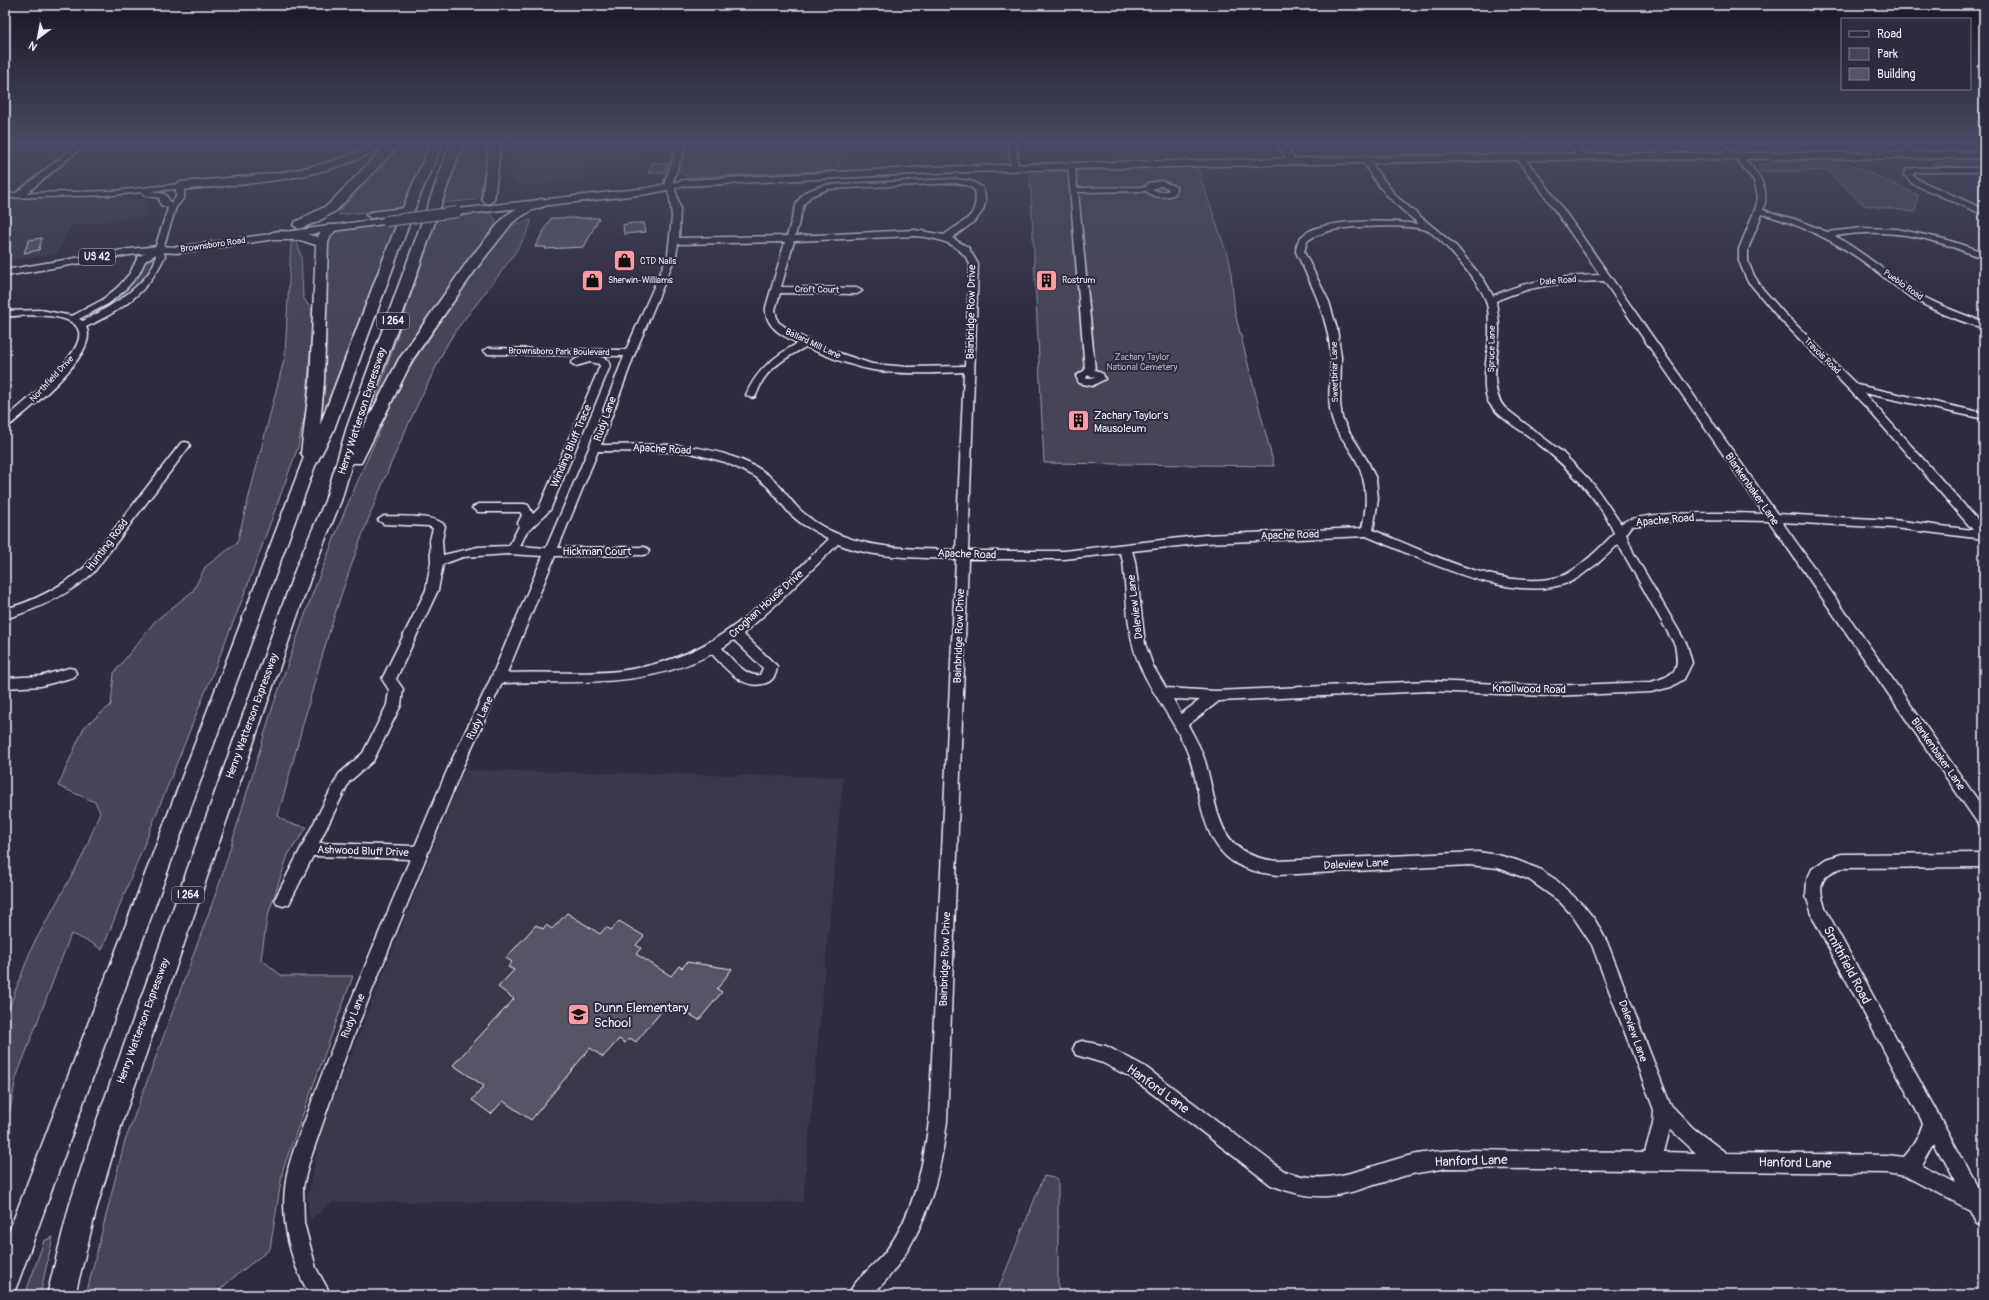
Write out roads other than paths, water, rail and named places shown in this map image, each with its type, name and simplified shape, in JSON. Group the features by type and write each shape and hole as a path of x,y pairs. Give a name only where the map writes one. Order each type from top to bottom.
{"highway":[{"path":"307,466 318,382 322,243 324,234 332,218 345,203"},
{"name":"I 264","path":"5,1280 307,466 325,432 411,203"},
{"name":"Henry Watterson Expressway","path":"62,1295 71,1250 91,1177 122,1082 306,565 333,501 355,427 435,203"},
{"path":"333,501 406,359 474,262 501,228 517,212 541,203"},
{"path":"489,205 501,218 501,228"},
{"path":"299,225 313,219 332,218"},
{"path":"273,236 301,236 322,243"}],"main road":[{"name":"Brownsboro Road","path":"159,249 177,250 273,236 332,218 382,218 507,203"},
{"name":"Brownsboro Road","path":"489,205 541,203"},
{"name":"Brownsboro Road","path":"159,249 179,242 299,225"},
{"name":"US 42","path":"5,272 159,249"}],"street":[{"path":"5,314 40,312 77,323 119,306 144,286 153,275 161,256 159,249 174,204 164,203"},
{"name":"Rudy Lane","path":"321,1295 307,1272 294,1223 294,1187 299,1166 337,1055 456,766 498,678 551,552 594,448 631,349 672,255 675,241 675,203"},
{"name":"Ballard Mill Lane","path":"801,203 771,307 772,319 779,328 806,343 846,359 872,367 890,369 970,369"},
{"name":"Ballard Mill Lane","path":"946,239 978,214 979,203"},
{"path":"1074,203 1090,372"},
{"name":"Spruce Lane","path":"1400,203 1411,214 1453,248 1481,282 1491,300 1494,328 1490,390 1494,402 1501,410 1536,436 1574,470 1614,520 1618,534"},
{"name":"Blankenbaker Lane","path":"1554,203 1984,821"},
{"name":"Travois Road","path":"1760,203 1758,211 1745,241 1743,251 1744,261 1748,273 1769,302 1872,408 1984,534"},
{"path":"1963,203 1984,212"},
{"name":"Pueblo Road","path":"1758,211 1796,222 1827,235 1862,256 1895,282 1926,302 1984,325"},
{"path":"1400,224 1411,214"},
{"name":"Sweetbriar Lane","path":"1367,532 1373,503 1373,487 1363,460 1344,432 1338,419 1334,404 1336,357 1332,326 1326,305 1300,252 1300,245 1304,237 1320,229 1337,226 1400,224 1429,228"},
{"path":"1827,235 1868,230 1901,231 1942,240 1984,255"},
{"name":"Bainbridge Row Drive","path":"675,241 915,233 946,239 968,252 974,264 935,1151 928,1184 908,1233 882,1272 858,1295"},
{"path":"77,323 121,289 134,274 142,259 159,249"},
{"name":"Dale Road","path":"1491,300 1512,290 1548,281 1606,278"},
{"name":"Dale Road","path":"1481,282 1501,289 1512,290"},
{"name":"Croft Court","path":"777,290 857,291"},
{"name":"Northfield Drive","path":"5,424 38,396 73,357 83,338 77,323"},
{"path":"751,395 757,379 768,367 806,343"},
{"name":"Brownsboro Park Boulevard","path":"490,348 631,349"},
{"name":"Winding Bluff Trace","path":"513,550 525,527 544,510 605,366 604,362 600,359 594,358 584,359 576,363"},
{"path":"1852,387 1984,416"},
{"path":"1872,408 1883,400 1894,397"},
{"name":"Hunting Road","path":"5,614 45,600 81,578 92,566 185,444"},
{"name":"Apache Road","path":"594,448 687,449 729,459 760,474 772,484 794,511 806,521 837,538 884,551 962,554 1064,555 1206,539 1367,532 1472,574 1496,580 1526,584 1552,583 1573,576 1610,546 1628,523 1650,519 1693,517 1772,517 1880,522 1984,534"},
{"path":"478,508 524,508 528,515 524,523 525,527"},
{"path":"384,520 429,522 439,526 436,540 437,562 449,555 513,550 551,552"},
{"name":"Knollwood Road","path":"1163,693 1216,696 1429,686 1549,691 1651,687 1666,683 1679,675 1683,668 1685,657 1684,651 1618,534"},
{"name":"Croghan House Drive","path":"498,678 578,678 633,674 681,661 713,647 734,633 771,601 837,538"},
{"name":"Daleview Lane","path":"1125,548 1129,561 1139,644 1147,666 1180,724 1197,759 1216,831 1221,841 1229,851 1244,861 1262,867 1278,868 1467,859 1490,860 1531,872 1546,881 1564,894 1578,908 1590,924 1599,942 1663,1110 1686,1134 1723,1162"},
{"name":"Hickman Court","path":"551,552 644,551"},
{"name":"Ashwood Bluff Drive","path":"283,899 344,778 368,757 394,705 396,689 389,679 432,590 437,562"},
{"path":"713,647 747,679 757,681 765,678 770,672 770,666 734,633"},
{"path":"5,683 41,681 69,673"},
{"path":"1180,724 1190,714 1216,696"},
{"name":"Ashwood Bluff Drive","path":"307,849 420,853"},
{"name":"Smithfield Road","path":"1980,1210 1820,914 1813,895 1814,880 1825,867 1832,863 1842,861 1984,860"},
{"name":"Hanford Lane","path":"1082,1050 1106,1055 1133,1069 1278,1178 1305,1188 1325,1189 1405,1167 1446,1159 1887,1164 1906,1167 1980,1210"},
{"path":"1652,1161 1663,1110"},
{"path":"1906,1167 1917,1157 1927,1141 1932,1123"}],"place":[{"name":"CTD Nails","path":"625,261"},
{"name":"Sherwin-Williams","path":"593,280"},
{"name":"Rostrum","path":"1047,280"},
{"name":"Zachary Taylor's Mausoleum","path":"1078,421"},
{"name":"Dunn Elementary School","path":"578,1015"}],"park label":[{"name":"Zachary Taylor National Cemetery","path":"1142,362"}]}
